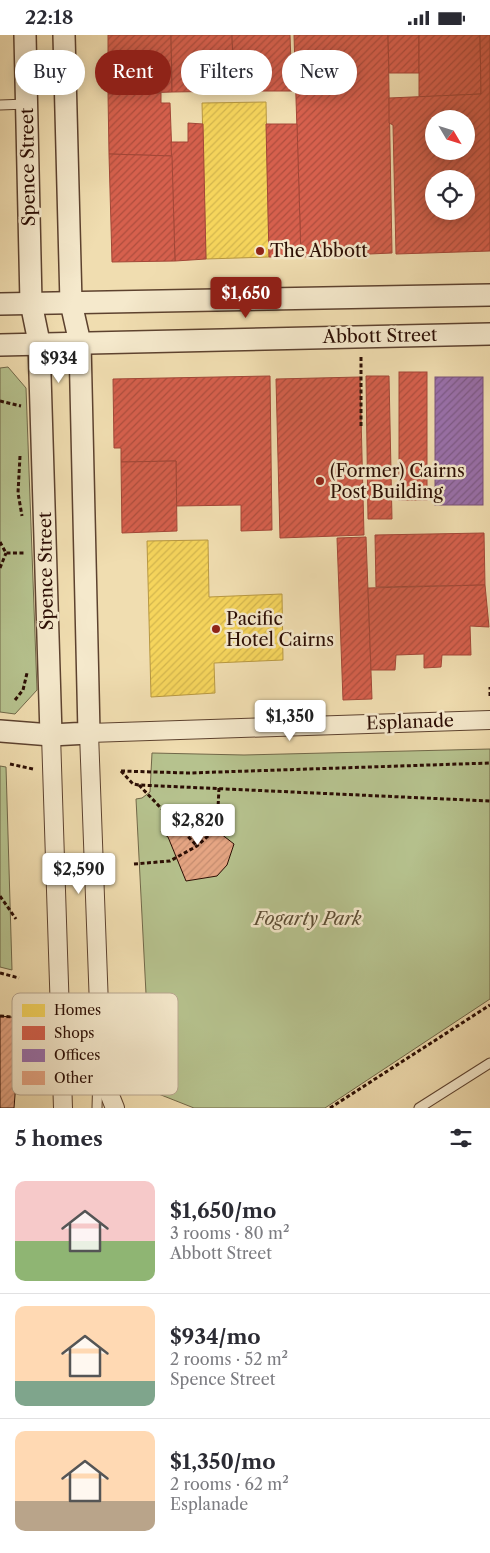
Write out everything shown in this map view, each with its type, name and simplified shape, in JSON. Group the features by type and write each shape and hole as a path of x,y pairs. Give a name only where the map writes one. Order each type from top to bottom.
{"street":[{"name":"Spence Street","path":"25,35 31,303 39,342 59,993"},
{"path":"64,35 71,303 80,343 89,733 98,993"},
{"path":"0,305 490,295"},
{"name":"Abbott Street","path":"0,345 39,342 80,343 490,334"},
{"name":"Esplanade","path":"89,733 490,720"},
{"path":"0,731 51,735 89,733"},
{"name":"Spence Street","path":"63,1095 63,1108"},
{"path":"110,1095 115,1108"}],"lane":[{"path":"0,105 27,104"},
{"path":"420,1108 488,1064"},
{"path":"97,1108 98,1095"}],"path":[{"path":"361,337 361,426"},
{"path":"0,401 21,406"},
{"path":"0,542 6,553"},
{"path":"6,553 27,553"},
{"path":"0,568 6,553"},
{"path":"490,687 490,696"},
{"path":"490,763 189,773 121,771 133,784 139,785 490,801"},
{"path":"10,764 32,769 51,768"},
{"path":"139,785 170,815 197,846"},
{"path":"134,864 170,861 197,846 217,828 219,788"},
{"path":"0,896 16,919"},
{"path":"0,973 18,978"},
{"path":"330,1108 490,1005"}],"green space":[{"path":"8,367 26,388 37,690 15,714 0,712 0,368"},
{"name":"Fogarty Park","path":"490,749 490,999 325,1108 194,1108 161,1095 178,1095 178,993 146,993 136,799 142,798 150,792 152,753 244,755"},
{"path":"0,766 6,767 12,970 0,967"}],"building: Homes":[{"path":"266,102 269,257 206,259 202,103"},
{"name":"Pacific Hotel Cairns","path":"208,540 209,597 282,594 283,660 214,663 215,693 151,697 147,541"}],"building: Shops":[{"path":"108,35 171,35 172,92 171,50 108,50"},
{"path":"171,35 232,35 233,50 181,50 181,92 172,92"},
{"path":"232,35 290,35 291,50 282,50 282,91 272,91 272,50 233,50"},
{"path":"294,35 388,35 392,253 301,257 296,95 357,95 357,50 294,50"},
{"path":"388,35 419,35 419,73 389,73"},
{"path":"419,35 480,35 481,94 419,97"},
{"path":"480,35 490,35 490,251 396,254 393,125 389,123 389,98 481,94"},
{"path":"108,95 161,95 161,103 170,103 172,156 109,154"},
{"path":"188,123 203,124 206,259 175,261 171,142 188,142"},
{"path":"266,124 297,124 301,257 269,257"},
{"path":"109,154 172,156 175,261 112,262"},
{"path":"399,372 427,372 427,500 399,500"},
{"path":"270,376 272,530 241,531 241,505 176,506 176,461 121,462 121,448 114,448 113,379"},
{"path":"366,376 389,376 392,519 368,519"},
{"name":"(Former) Cairns Post Building","path":"360,377 364,535 280,538 276,379"},
{"path":"176,461 177,531 122,533 121,462"},
{"path":"484,533 485,585 376,587 375,535"},
{"path":"366,537 372,699 343,700 337,538"},
{"path":"485,585 489,627 470,626 471,655 442,655 441,667 424,668 424,654 396,655 395,670 371,670 368,588"}],"building: Offices":[{"path":"435,377 483,377 483,505 435,505"}],"building: Other":[{"path":"194,807 198,816 234,844 227,865 217,876 186,881 168,837 161,832 170,818"},
{"path":"0,1016 12,1017 12,1095 15,1095 14,1108 0,1108"}],"place":[{"name":"The Abbott","path":"260,251"},
{"name":"(Former) Cairns Post Building","path":"320,481"},
{"name":"Pacific Hotel Cairns","path":"216,629"}]}
